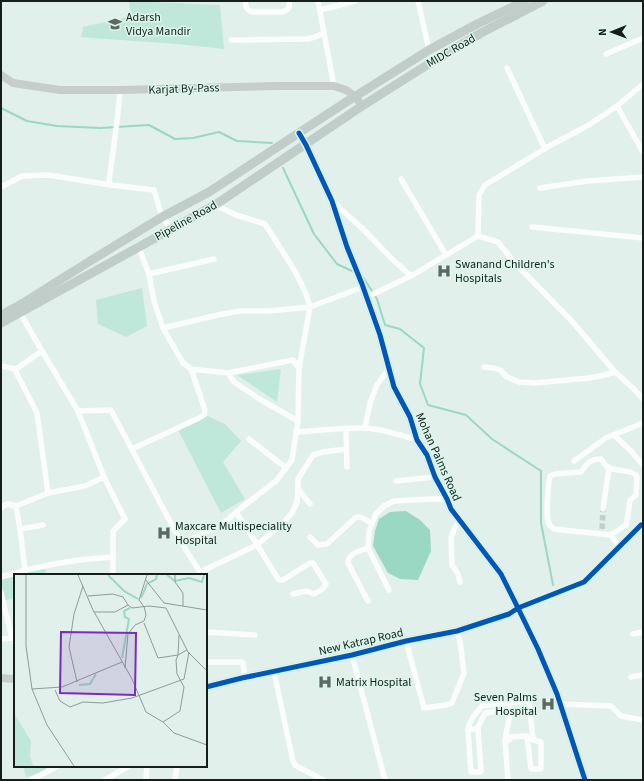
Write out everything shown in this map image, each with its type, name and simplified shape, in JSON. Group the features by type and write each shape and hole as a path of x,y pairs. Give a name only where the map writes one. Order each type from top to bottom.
{"main road":[{"name":"MIDC Road","path":"362,106 481,33 543,1"},
{"name":"MIDC Road","path":"356,97 429,50 519,2"},
{"name":"Pipeline Road","path":"1,315 20,305 162,217 209,192 356,97"},
{"name":"Pipeline Road","path":"1,323 215,205 362,106"}],"street":[{"path":"245,1 246,8 252,12 282,12 289,9 289,1"},
{"path":"318,1 334,86"},
{"path":"320,10 355,1"},
{"path":"418,1 429,50"},
{"path":"231,40 307,39 324,33"},
{"path":"606,54 643,38"},
{"path":"507,68 545,149"},
{"name":"Karjat By-Pass","path":"1,75 13,83 60,90 334,86 346,90 356,97 362,106"},
{"path":"478,236 478,194 485,185 589,125 617,106 643,84"},
{"path":"111,185 109,181 119,116 120,90"},
{"path":"617,106 643,152"},
{"path":"163,328 239,311 268,311 310,307 363,285 347,247 332,201 299,133"},
{"path":"1,186 22,176 48,175 154,190 162,217 172,229"},
{"path":"540,188 588,181 643,177"},
{"path":"401,179 446,255"},
{"path":"332,201 411,276"},
{"path":"182,544 225,522 276,481 292,460 298,420 299,368 310,307 308,297 293,268 264,224 236,215 215,205"},
{"path":"532,227 643,238"},
{"path":"369,296 411,276 478,236 498,242 514,262 571,320 616,372 643,399"},
{"path":"139,248 149,274 154,302 163,328 183,363 191,369 228,373 293,360 299,368"},
{"path":"149,274 214,259"},
{"name":"Mohan Palms Road","path":"363,285 369,296 394,386 410,417 417,440 427,455 435,477 451,509 501,574 518,608 538,649 560,704 585,780"},
{"path":"20,313 78,411 104,477 125,519 113,531 113,574"},
{"path":"1,366 16,369 42,351"},
{"path":"484,367 500,370 507,377 519,382 535,383 589,378 616,372"},
{"path":"365,428 370,403 377,385 389,368"},
{"path":"16,369 37,413 48,493"},
{"path":"132,449 204,415 205,410 191,369"},
{"path":"228,373 234,382 256,397 298,420"},
{"path":"78,411 111,410 182,544 200,574 257,544 284,522 292,513 297,502 298,480 313,455 346,449"},
{"path":"574,461 606,438 643,423"},
{"path":"346,428 347,467"},
{"path":"296,432 365,428 380,430 417,440"},
{"path":"614,435 643,465"},
{"path":"250,439 286,468"},
{"path":"611,535 626,525 628,521 630,500 636,495 636,475 631,472 612,469 606,466 601,459 595,458 588,463 581,472 555,474 550,476 547,516 550,526 554,529 602,531 611,535 619,546"},
{"path":"603,509 608,467"},
{"path":"1,508 7,504 16,506 48,493 85,486 104,477"},
{"path":"396,480 435,477"},
{"path":"298,489 310,504"},
{"path":"389,590 368,548 369,531 376,514 384,506 394,501 431,498 447,499"},
{"path":"16,506 25,570"},
{"path":"236,512 278,579 280,580 310,563 313,563 326,584 323,589 314,594 306,591 293,594"},
{"path":"310,537 318,545 327,544 358,516 372,524"},
{"path":"460,520 455,527 451,538 452,565 458,574 460,582"},
{"path":"20,529 43,525"},
{"path":"518,608 584,582 640,525"},
{"path":"368,548 351,555 348,561 368,601"},
{"path":"1,577 25,570 113,557"},
{"path":"1,593 13,638 1,639"},
{"name":"New Katrap Road","path":"207,687 245,677 352,655 406,641 457,632 509,614 518,608"},
{"path":"207,632 255,635"},
{"path":"406,641 424,708 446,705 452,703 464,673 460,641 457,632"},
{"path":"633,634 643,632"},
{"path":"352,655 385,780"},
{"path":"207,662 241,662 243,664 245,677"},
{"path":"274,672 293,761 298,767 323,780"},
{"path":"631,677 643,675"},
{"path":"1,678 14,679"},
{"path":"508,780 505,740 511,709 485,713 478,728 480,772 472,772 468,730 471,720 482,706 529,701 530,736 531,769 541,769 541,742 533,741 530,736"},
{"path":"560,704 611,706 621,716 643,720"},
{"path":"468,730 478,728"},
{"path":"505,740 509,740 511,737 530,736"},
{"path":"31,780 56,767"},
{"path":"105,780 127,767"},
{"path":"146,780 147,767"},
{"path":"175,780 177,767"}],"shaded area":[{"path":"129,1 220,5 224,49 81,37 83,27 131,16"},
{"path":"142,288 147,326 126,337 98,324 96,300"},
{"path":"281,369 277,402 237,375"},
{"path":"205,415 225,424 241,441 223,462 245,499 221,513 177,428"},
{"path":"406,511 420,520 430,530 431,551 418,580 400,579 388,573 373,546 375,531 379,519 390,512"},
{"path":"45,568 46,574 21,574"},
{"path":"14,576 14,599 5,600 1,579"},
{"path":"23,767 45,767 47,771 26,777"}],"waterway":[{"path":"1,108 27,121 57,126 100,128 149,125 175,139 193,138 219,132 237,141 272,143"},
{"path":"283,168 314,234 337,264 354,272"},
{"path":"363,277 377,299 385,325 400,329 424,348 420,384 428,405 466,415 492,439 541,471 541,523 553,585"}],"tunnel":[{"path":"602,529 603,509"}],"cycle path":[{"path":"299,133 332,201 347,247 380,335 394,387 410,417 417,440 427,455 435,477 451,509 501,574 518,608 538,649 557,694 585,780"},
{"path":"207,687 352,655 406,641 457,631 509,614 518,608 584,582 641,525"}],"place":[{"name":"Adarsh Vidya Mandir","path":"115,24"},
{"name":"Swanand Children's Hospitals","path":"444,271"},
{"name":"Maxcare Multispeciality Hospital","path":"164,533"},
{"name":"Matrix Hospital","path":"325,682"},
{"name":"Seven Palms Hospital","path":"548,704"}]}
